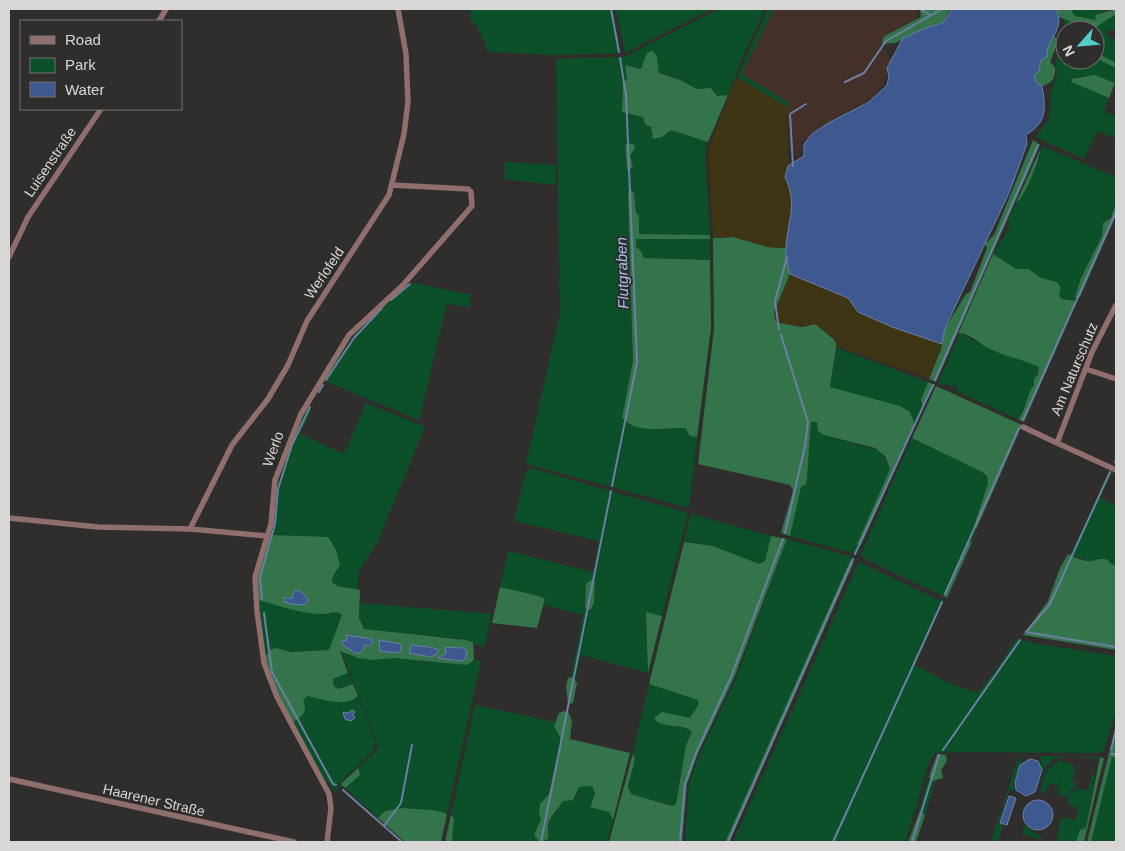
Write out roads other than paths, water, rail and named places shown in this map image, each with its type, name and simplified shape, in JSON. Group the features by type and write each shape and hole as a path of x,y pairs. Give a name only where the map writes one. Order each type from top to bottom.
{"street":[{"path":"160,20 166,9"},
{"name":"Werlofeld","path":"190,529 232,445 268,399 288,365 307,321 360,241 392,185 404,134 408,96 406,54 398,9"},
{"name":"Luisenstraße","path":"9,257 28,217 100,110"},
{"name":"Werlo","path":"327,842 330,797 274,692 264,663 255,584 271,524 276,480 294,428 349,336 403,285 472,206 471,192 468,189 392,185"},
{"name":"Am Naturschutz","path":"1057,443 1099,338 1116,305"},
{"path":"1086,369 1116,379"},
{"path":"1023,427 1116,470"},
{"path":"9,518 98,528 190,529 267,536"},
{"name":"Haarener Straße","path":"9,779 294,842"}],"water":[{"path":"952,9 1057,9 1059,20 1055,20 1055,35 1048,47 1047,57 1041,60 1039,71 1034,76 1037,83 1042,86 1044,108 1041,120 1026,135 1027,144 1009,193 945,328 942,344 892,327 858,312 848,298 790,274 786,250 792,204 785,177 788,166 804,156 804,144 812,134 830,122 869,102 887,85 889,77 887,68 903,38 928,27 943,23"},
{"path":"297,590 303,593 308,600 306,604 298,605 284,602 284,598 292,598 294,591"},
{"path":"346,635 372,639 373,642 369,646 365,645 362,651 357,654 343,645 342,641 347,640"},
{"path":"379,640 401,644 401,651 397,653 380,651"},
{"path":"412,644 435,648 438,650 438,653 431,657 409,653"},
{"path":"445,647 463,648 467,651 466,658 462,661 438,658 446,653"},
{"path":"352,710 355,712 353,714 355,718 351,721 345,719 343,712 348,713"},
{"path":"1030,759 1038,761 1042,770 1035,792 1026,796 1016,790 1015,782 1020,765"},
{"path":"1009,796 1016,798 1007,825 1000,823"},
{"path":"1038,800 1049,804 1053,815 1049,826 1038,830 1027,826 1023,815 1027,804"}],"waterway":[{"path":"611,9 619,52"},
{"path":"920,9 930,15"},
{"path":"845,82 864,73 886,41 942,9"},
{"name":"Flutgraben","path":"612,486 637,362 626,95 620,58"},
{"path":"793,166 790,114 806,104"},
{"path":"935,380 1038,145"},
{"path":"1023,420 1116,212"},
{"path":"779,330 775,301 787,257"},
{"path":"391,300 410,284"},
{"path":"326,380 354,338 382,308"},
{"path":"781,335 808,422 805,446 785,533"},
{"path":"319,392 323,385"},
{"path":"855,554 933,385"},
{"path":"262,599 260,577 275,524 278,489 292,445 310,407"},
{"path":"945,594 1019,428"},
{"path":"1110,472 1050,604 1026,632 1116,647"},
{"path":"541,842 611,491"},
{"path":"680,842 685,784 696,753 731,677 783,539"},
{"path":"728,842 853,559"},
{"path":"833,842 942,602"},
{"path":"264,613 272,672 333,784 336,785"},
{"path":"943,750 1020,640"},
{"path":"1111,750 1116,729"},
{"path":"384,826 401,803 412,745"},
{"path":"1111,754 1116,754"},
{"path":"912,842 939,755"},
{"path":"343,790 402,842"}]}
